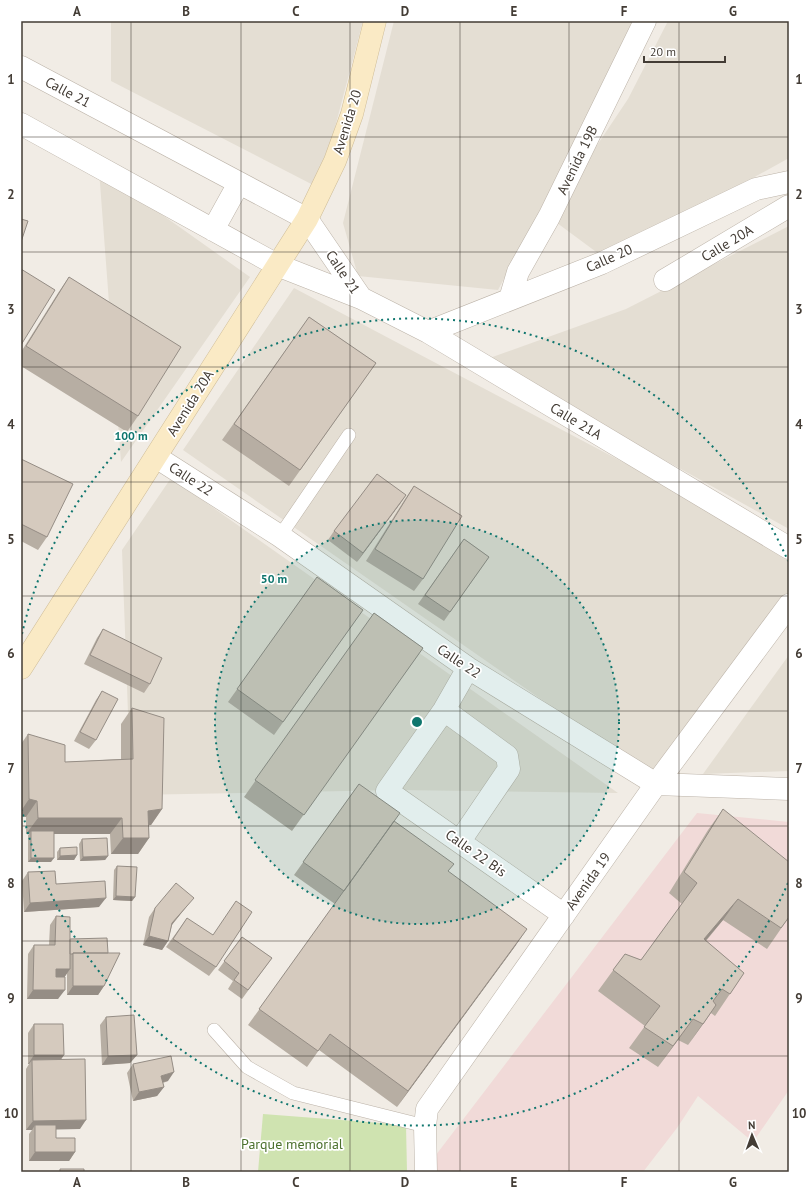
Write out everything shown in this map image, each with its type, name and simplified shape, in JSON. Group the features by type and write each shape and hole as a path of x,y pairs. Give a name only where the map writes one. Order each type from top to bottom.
{"main road":[{"name":"Avenida 20","path":"307,219 335,161 352,114 375,21"},
{"name":"Avenida 20A","path":"21,668 307,219"}],"street":[{"name":"Avenida 19B","path":"510,299 518,272 549,217 645,21"},
{"name":"Calle 21","path":"21,67 307,219 361,298"},
{"name":"Calle 21","path":"21,124 277,265 361,298"},
{"name":"Calle 20","path":"428,332 602,263 756,189 789,182"},
{"path":"213,230 239,183"},
{"name":"Calle 20A","path":"665,280 789,206"},
{"name":"Calle 21A","path":"361,298 428,332 789,548"},
{"name":"Calle 22","path":"156,457 280,536 468,668 656,784 789,788"},
{"name":"Avenida 19","path":"426,1172 425,1126 427,1109 656,784 789,605"},
{"path":"460,841 509,769 507,756 444,710 468,668"},
{"name":"Calle 22 Bis","path":"444,710 387,791 564,915"}],"lane":[{"path":"280,536 349,435"},
{"path":"214,1030 247,1067 293,1093 425,1126"}],"shaded area":[{"path":"111,21 363,21 319,188 111,81"},
{"path":"394,21 639,21 498,290 358,276 343,223"},
{"path":"668,21 789,21 789,158 646,237 599,254 549,217 628,99"},
{"path":"99,170 250,277 121,462"},
{"path":"789,226 789,529 484,360 626,309"},
{"path":"294,288 789,550 789,602 650,775 183,450"},
{"path":"171,478 618,793 399,790 131,795 122,550"},
{"path":"789,655 789,771 703,774"},
{"path":"697,813 789,822 789,1090 753,1142 698,1096 677,1128 643,1172 440,1172 429,1164"}],"green space":[{"name":"Parque memorial","path":"263,1114 406,1125 407,1172 258,1172"}],"building":[{"path":"21,219 28,221 21,242"},
{"path":"21,269 55,290 21,345"},
{"path":"69,277 181,347 138,416 26,346"},
{"path":"309,317 376,363 300,470 234,424"},
{"path":"21,459 73,484 47,537 21,524"},
{"path":"377,474 406,495 363,553 334,531"},
{"path":"414,486 462,516 423,579 375,549"},
{"path":"464,539 489,557 450,612 425,595"},
{"path":"317,577 363,610 283,722 237,689"},
{"path":"374,613 423,648 304,815 255,780"},
{"path":"103,629 162,658 150,684 90,655"},
{"path":"102,691 118,699 96,740 80,732"},
{"path":"132,708 164,718 162,809 148,811 149,838 123,838 122,818 38,818 37,801 29,799 28,734 65,745 65,762 133,759"},
{"path":"359,784 400,813 344,891 303,862"},
{"path":"723,809 789,862 789,917 781,928 738,899 704,939 744,973 730,994 722,989 713,1001 716,1005 703,1024 693,1019 673,1046 644,1027 660,1006 613,970 625,954 641,960 697,883 684,872"},
{"path":"394,821 454,864 448,871 527,929 408,1091 330,1034 318,1051 259,1009"},
{"path":"31,831 54,831 54,858 31,858"},
{"path":"107,838 108,856 83,857 82,839"},
{"path":"77,847 77,855 60,856 60,848"},
{"path":"117,866 137,867 135,897 116,896"},
{"path":"55,871 56,884 105,881 106,898 30,903 28,872"},
{"path":"176,883 194,898 172,923 168,941 149,936 155,908"},
{"path":"236,901 252,912 216,967 173,939 187,918 213,935"},
{"path":"56,916 70,917 70,969 56,969 56,977 65,977 65,990 33,990 34,945 55,945"},
{"path":"242,937 272,958 248,990 234,980 239,973 224,961"},
{"path":"107,938 108,953 70,954 70,939"},
{"path":"73,953 120,953 104,986 73,986"},
{"path":"134,1015 137,1055 108,1056 106,1017"},
{"path":"34,1024 63,1024 64,1055 34,1055"},
{"path":"171,1056 174,1072 161,1076 164,1087 139,1092 133,1064"},
{"path":"85,1059 86,1120 33,1121 32,1060"},
{"path":"35,1125 56,1125 56,1138 75,1138 75,1152 35,1152"},
{"path":"60,1169 84,1169 84,1172 60,1172"}]}
